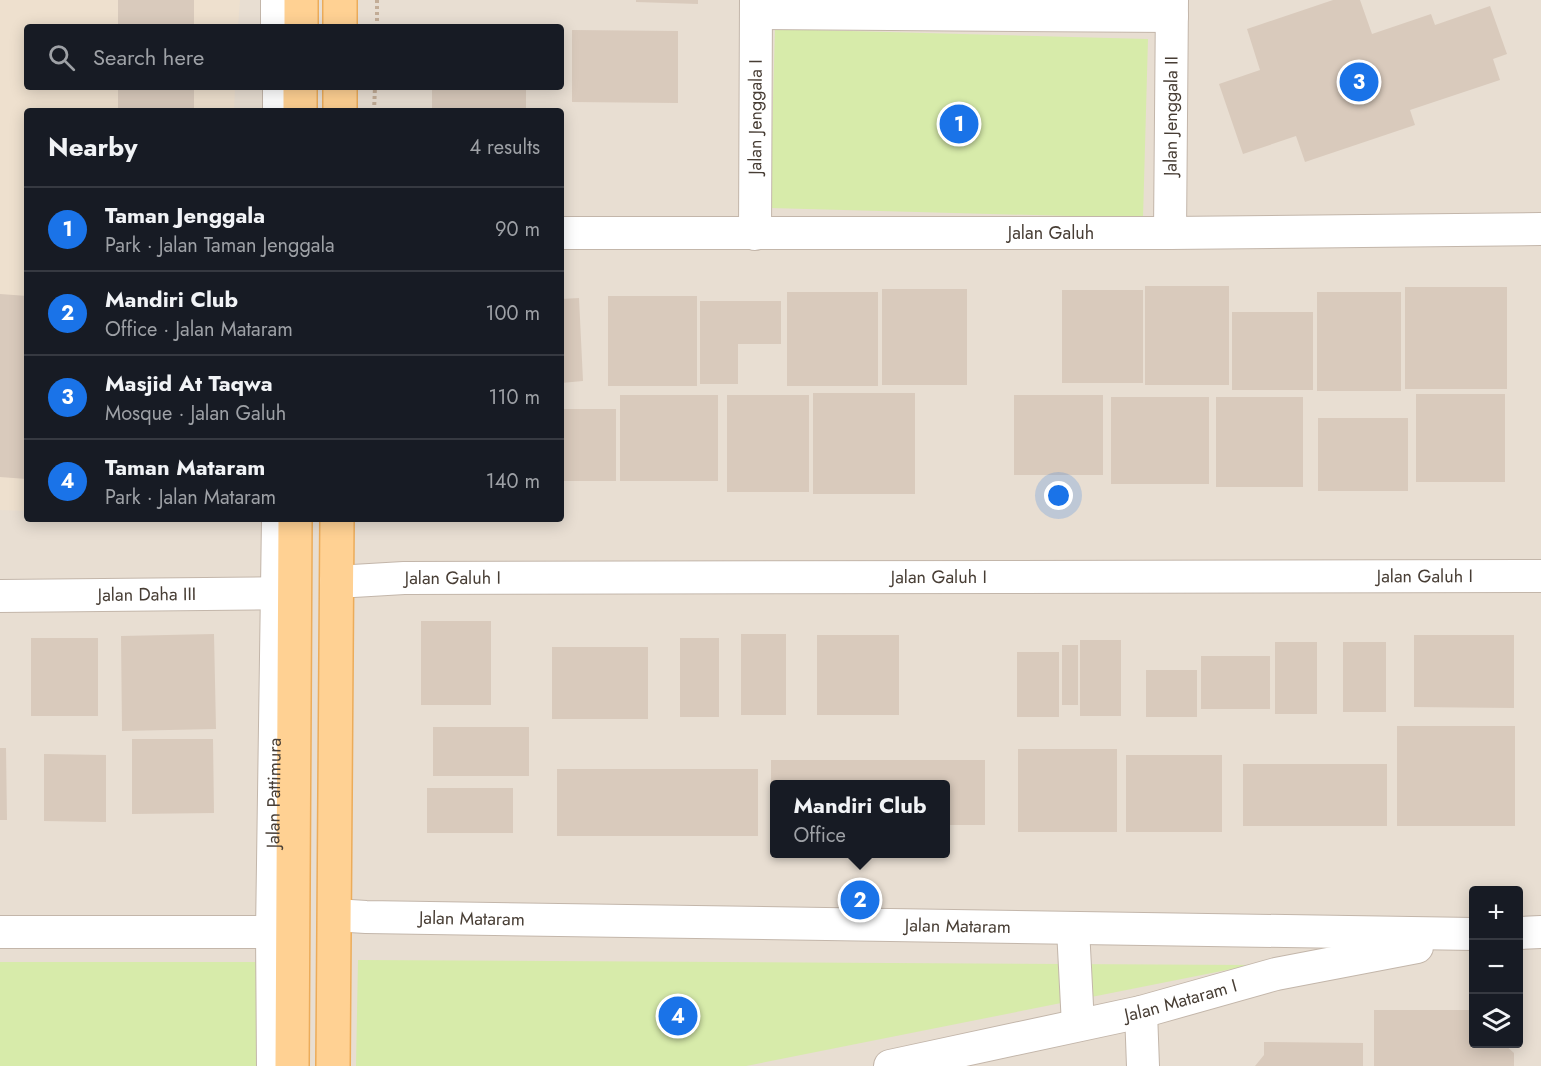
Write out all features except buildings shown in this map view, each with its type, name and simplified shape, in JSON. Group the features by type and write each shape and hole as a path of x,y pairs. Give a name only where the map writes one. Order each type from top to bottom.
{"main road":[{"path":"301,24 302,0"},
{"path":"340,0 340,24"},
{"path":"300,90 300,108"},
{"path":"340,90 340,108"},
{"name":"Jalan Pattimura","path":"292,1066 282,932 286,593 295,522"},
{"path":"333,1066 337,522"}],"street":[{"path":"277,0 277,24"},
{"path":"756,6 1172,8"},
{"name":"Jalan Jenggala I","path":"755,234 756,6"},
{"name":"Jalan Jenggala II","path":"1170,233 1172,8"},
{"path":"279,90 279,108"},
{"name":"Jalan Galuh","path":"564,233 1170,233 1541,230"},
{"name":"Jalan Pattimura","path":"278,522 286,593"},
{"name":"Jalan Galuh I","path":"336,582 428,578 1541,576"},
{"name":"Jalan Daha III","path":"0,596 286,593"},
{"name":"Jalan Mataram","path":"334,915 1469,935"},
{"path":"1073,929 1078,1025"},
{"path":"0,932 282,932"},
{"name":"Jalan Pattimura","path":"273,1066 282,932"},
{"path":"1523,933 1541,932"},
{"name":"Jalan Mataram I","path":"890,1066 1141,1012 1276,974 1469,936"},
{"path":"1141,1012 1143,1066"}],"path":[{"path":"377,0 377,24"},
{"path":"374,108 375,90"}],"shaded area":[{"path":"0,0 1541,0 1541,1066 0,1066"},
{"path":"0,0 240,0 238,24 24,24 24,90 235,90 234,108 24,108 24,511 0,510"}],"green space":[{"path":"775,29 1148,39 1143,218 770,208"},
{"path":"358,960 1252,965 746,1066 356,1066"},
{"path":"0,962 273,962 272,1066 0,1066"}],"place":[{"name":"Masjid At Taqwa","path":"1359,82"},
{"name":"Taman Jenggala","path":"959,124"},
{"name":"Mandiri Club","path":"860,900"},
{"name":"Taman Mataram","path":"678,1016"}]}
